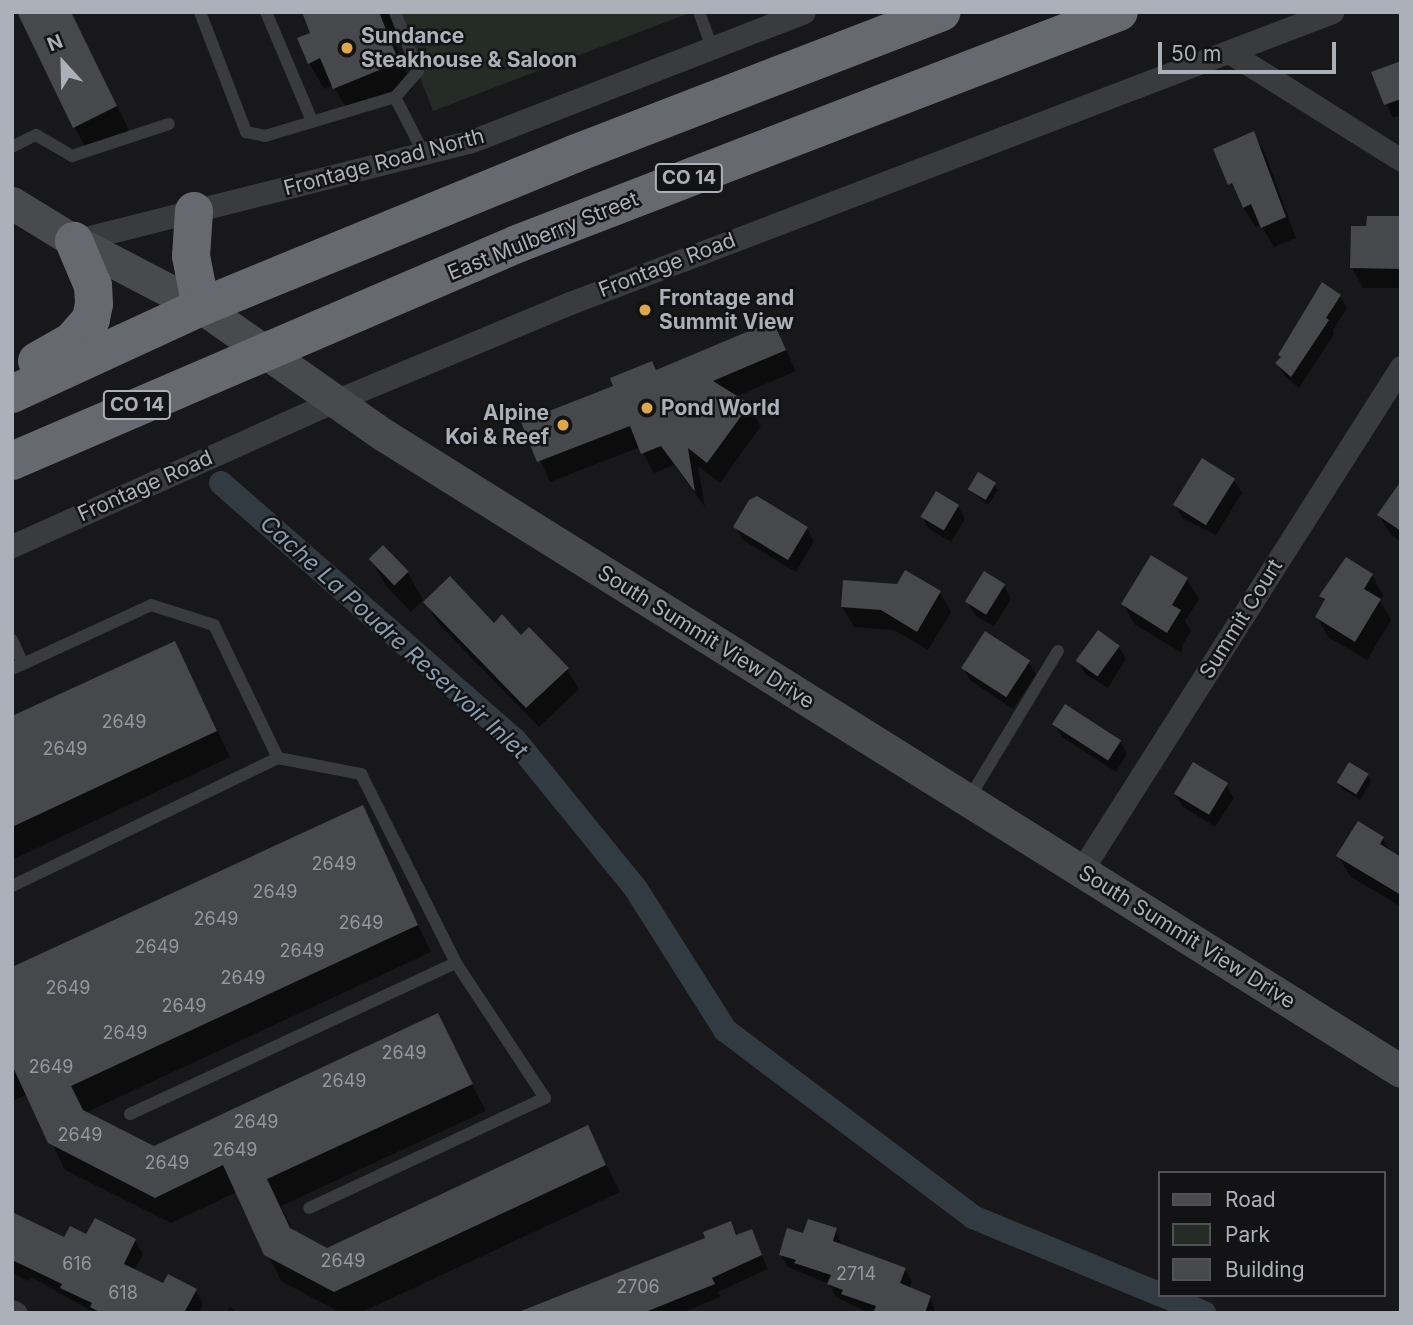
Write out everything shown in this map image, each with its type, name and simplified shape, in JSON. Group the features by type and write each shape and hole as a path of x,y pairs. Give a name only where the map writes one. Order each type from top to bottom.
{"highway":[{"path":"12,394 201,307 574,154 942,12"},
{"name":"East Mulberry Street","path":"12,461 262,351 517,244 1119,12"},
{"path":"194,211 191,256 201,307"},
{"path":"12,373 72,341 91,319 93,286 74,241"}],"street":[{"name":"Frontage Road North","path":"74,241 469,142 804,12"},
{"name":"Frontage Road","path":"12,545 337,400 570,303 1332,12"},
{"path":"1228,52 1401,160"},
{"name":"South Summit View Drive","path":"12,203 74,241 201,307 395,442 1401,1071"},
{"name":"Summit Court","path":"1082,871 1401,367"}],"lane":[{"path":"200,12 246,132 264,136 395,97 418,71 395,12"},
{"path":"266,12 312,121"},
{"path":"699,12 712,48"},
{"path":"395,97 424,153"},
{"path":"12,147 36,135 72,156 169,124"},
{"path":"12,640 18,666 151,605 214,625 278,758"},
{"path":"967,800 1058,651"},
{"path":"12,886 278,758 361,774 456,962 545,1098 309,1208"},
{"path":"130,1114 456,962"}],"green space":[{"path":"395,12 692,12 433,111"}],"building":[{"path":"17,12 71,12 117,106 73,128"},
{"name":"Sundance Steakhouse & Saloon","path":"302,12 379,12 399,62 333,89 320,58 308,64 297,38 310,33"},
{"path":"1401,61 1401,99 1384,105 1371,72"},
{"path":"1254,131 1286,217 1261,228 1251,204 1243,208 1232,183 1228,185 1213,149"},
{"path":"1367,216 1401,216 1401,269 1350,268 1351,226 1366,226"},
{"path":"1322,282 1341,295 1326,318 1329,320 1291,377 1275,363 1281,357 1278,355"},
{"path":"773,321 786,350 713,381 750,404 707,463 688,448 695,492 661,446 641,454 630,426 537,462 521,422 613,386 610,378 652,361 656,370"},
{"path":"1202,458 1235,479 1206,525 1173,505"},
{"path":"978,472 996,483 986,500 968,489"},
{"path":"1401,481 1401,531 1377,515"},
{"path":"936,491 959,505 944,531 921,517"},
{"path":"757,496 808,527 788,560 733,527 749,500"},
{"path":"383,545 409,572 394,586 369,559"},
{"path":"1151,555 1188,578 1172,605 1181,610 1167,633 1121,604"},
{"path":"1346,557 1373,574 1364,589 1381,599 1355,642 1315,617 1325,599 1319,596"},
{"path":"905,570 941,591 917,632 881,610 841,607 843,580 897,584"},
{"path":"984,571 1005,584 986,615 965,602"},
{"path":"450,576 494,623 502,614 521,635 529,627 569,668 526,708 423,602"},
{"path":"1098,630 1120,646 1098,677 1076,661"},
{"path":"985,631 1030,660 1006,697 961,668"},
{"path":"175,641 217,731 12,827 12,716"},
{"path":"1065,704 1121,740 1108,761 1052,724"},
{"path":"1193,762 1228,783 1209,815 1174,794"},
{"path":"1349,762 1369,774 1356,794 1337,783"},
{"path":"363,805 418,925 71,1086 83,1110 154,1146 438,1013 473,1084 267,1179 290,1228 327,1248 588,1125 606,1165 334,1292 264,1255 223,1165 155,1198 48,1143 12,1065 12,967"},
{"path":"1358,821 1384,837 1380,844 1401,857 1401,895 1336,856"},
{"path":"12,1212 64,1237 70,1226 86,1234 95,1218 136,1239 124,1264 163,1283 168,1274 197,1289 184,1313 101,1313 90,1307 92,1303 60,1288 62,1284 12,1260"},
{"path":"808,1219 837,1228 833,1241 906,1268 900,1283 931,1296 925,1313 873,1313 876,1306 841,1294 843,1290 827,1284 831,1275 779,1255 787,1228 803,1233"},
{"path":"731,1221 736,1235 752,1229 762,1255 712,1278 715,1284 643,1313 516,1313 705,1238 703,1232"}],"waterway":[{"name":"Cache La Poudre Reservoir Inlet","path":"221,483 515,740 636,889 725,1030 973,1217 1158,1294"},
{"name":"Cache La Poudre Reservoir Inlet","path":"1167,1297 1204,1313"}],"place":[{"name":"Sundance Steakhouse & Saloon","path":"347,48"},
{"name":"Frontage and Summit View","path":"645,310"},
{"name":"Pond World","path":"647,408"},
{"name":"Alpine Koi & Reef","path":"563,425"}]}
